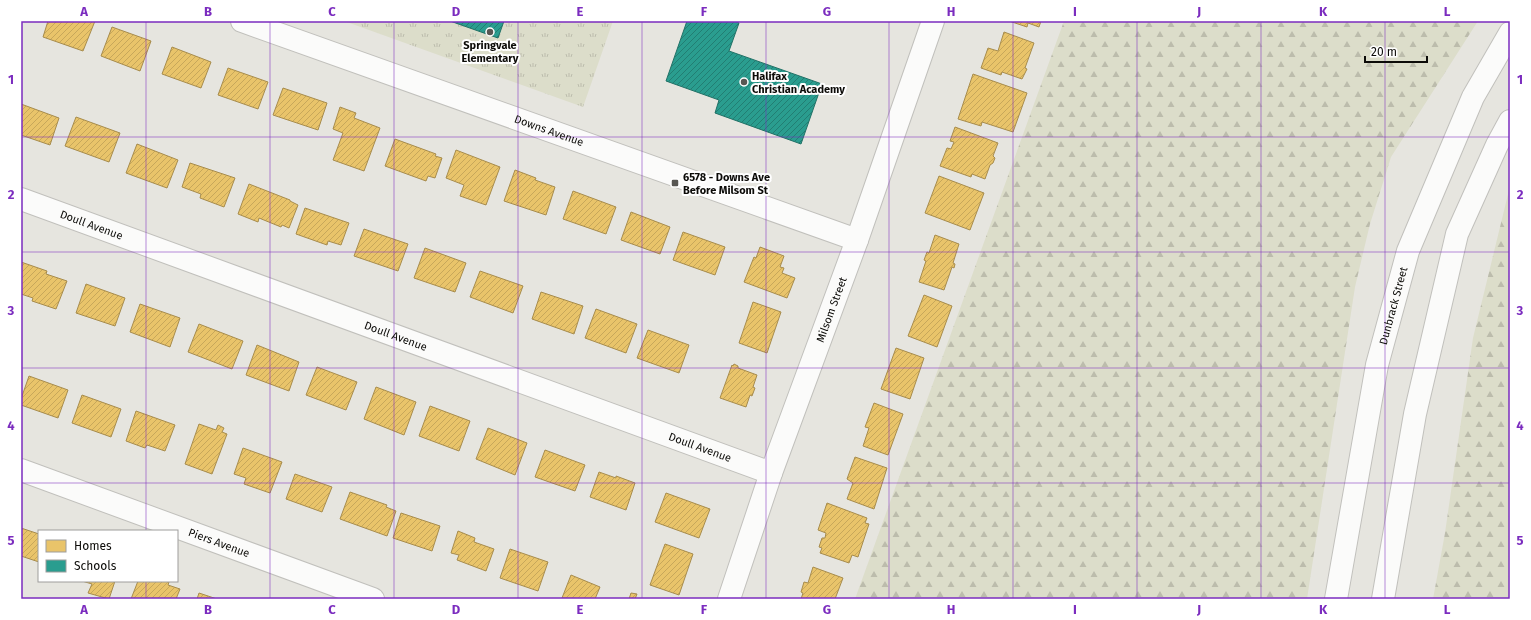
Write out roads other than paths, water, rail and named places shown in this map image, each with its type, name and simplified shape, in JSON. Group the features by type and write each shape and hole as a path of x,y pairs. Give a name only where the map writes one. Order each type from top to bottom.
{"street":[{"name":"Downs Avenue","path":"242,21 857,240"},
{"name":"Milsom Street","path":"730,599 771,472 857,240 933,21"},
{"name":"Dunbrack Street","path":"1336,599 1377,366 1408,252 1473,97 1510,33"},
{"path":"1383,599 1415,414 1458,234 1497,145 1510,120"},
{"name":"Doull Avenue","path":"21,199 771,472"},
{"name":"Piers Avenue","path":"21,470 373,599"}],"place":[{"name":"Springvale Elementary","path":"490,32"},
{"name":"Halifax Christian Academy","path":"744,82"},
{"name":"6578 - Downs Ave Before Milsom St","path":"675,183"}]}
